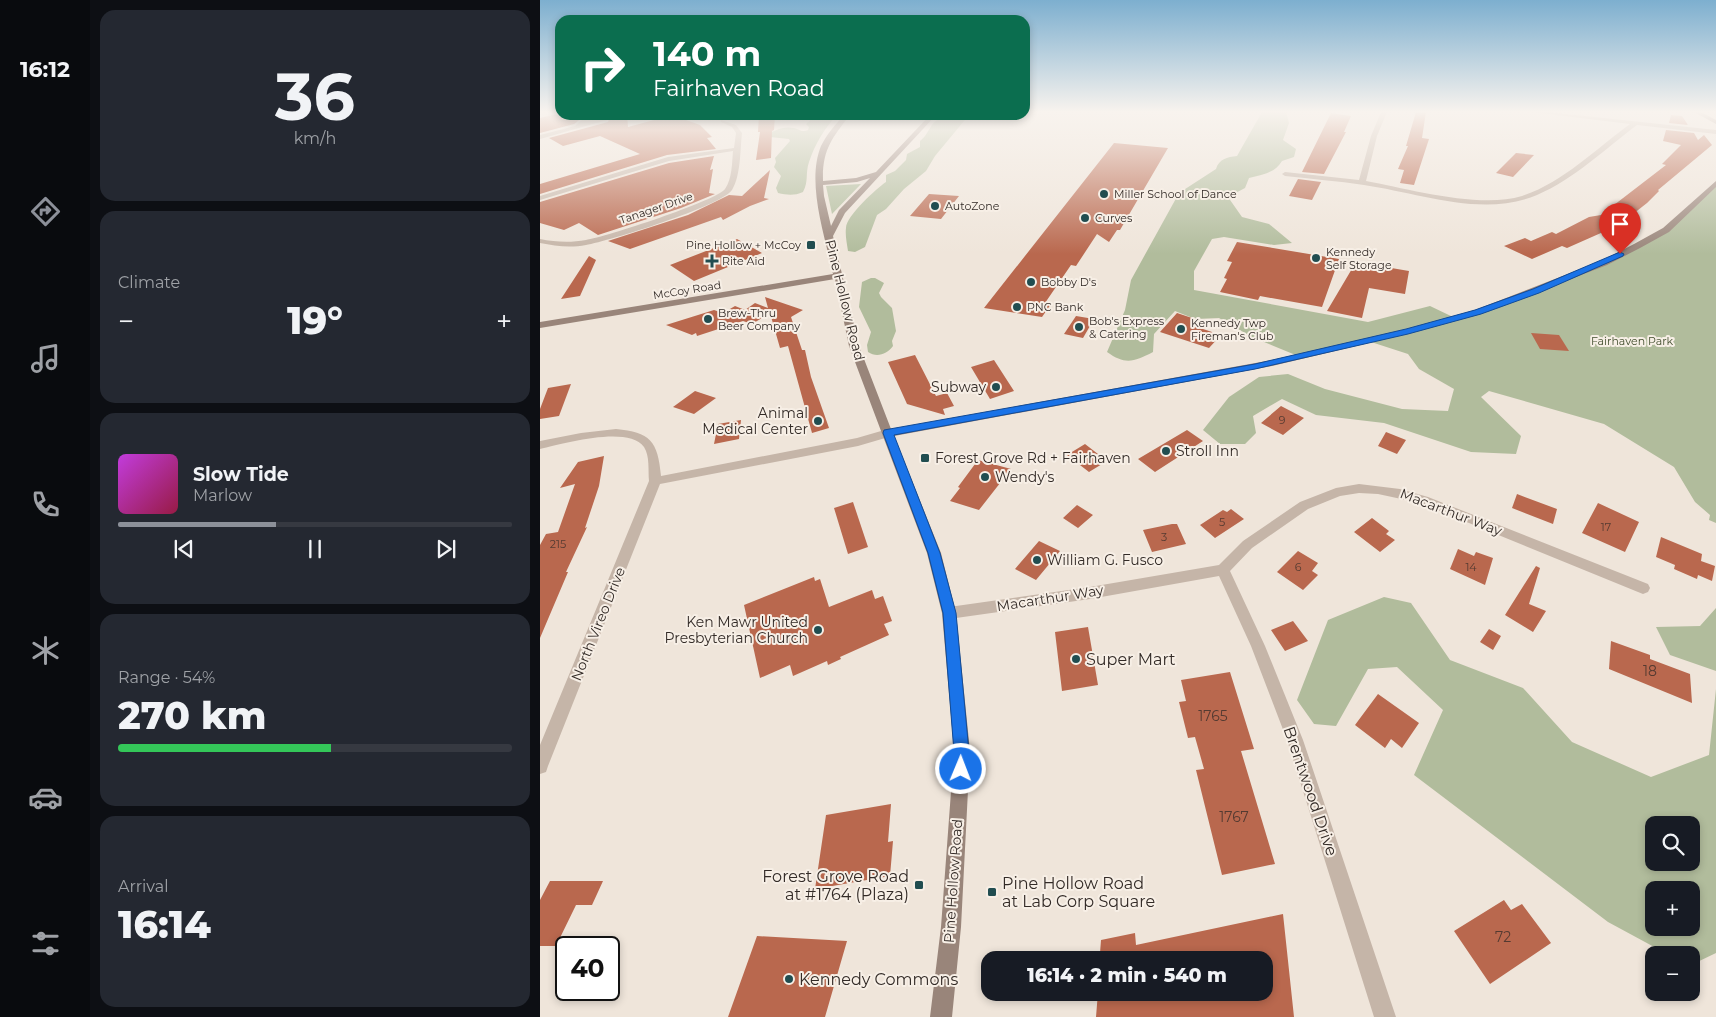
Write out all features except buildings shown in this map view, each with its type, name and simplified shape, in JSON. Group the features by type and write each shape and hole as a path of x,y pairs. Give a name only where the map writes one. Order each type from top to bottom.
{"street":[{"path":"540,198 666,159"},
{"name":"Tanager Drive","path":"540,242 558,245 581,244 712,201 723,196 729,188 735,159"},
{"name":"Pine Hollow Road","path":"820,159 820,183 829,236 854,346 934,553 949,613 962,752 951,927 941,1017"},
{"path":"829,236 842,212 892,159"},
{"path":"1362,183 1368,159"},
{"path":"1285,174 1362,183 1474,201 1502,201 1521,199 1552,184 1586,159"},
{"path":"820,183 857,180 880,172"},
{"path":"540,446 602,434 632,434 643,438 649,446 655,481 858,442 888,433 1272,363 1408,331 1478,312 1586,270 1666,230 1716,183"},
{"name":"McCoy Road","path":"540,325 837,276"},
{"name":"North Vireo Drive","path":"540,766 655,481"},
{"name":"Macarthur Way","path":"949,613 1090,593 1223,570 1231,557 1286,515 1332,492 1354,488 1376,488 1399,492 1424,500 1644,588"},
{"name":"Brentwood Drive","path":"1223,570 1258,646 1295,740 1385,1017"}],"green space":[{"path":"775,159 810,159 803,192 790,195 778,193 776,188 781,176 774,167"},
{"path":"933,159 926,171 904,189 886,209 877,215 865,247 855,252 848,251 846,240 847,223 869,196 886,182 886,175 895,171 906,160"},
{"path":"1223,159 1287,159 1268,173 1249,178 1245,188 1228,197 1242,217 1269,224 1292,243 1274,245 1224,237 1212,239 1194,271 1194,290 1368,322 1430,306 1453,317 1298,356 1252,337 1219,318 1195,319 1175,311 1154,334 1153,352 1130,361 1113,356 1107,352 1125,310 1131,280 1179,193 1216,169"},
{"name":"Fairhaven Park","path":"1716,183 1716,523 1709,520 1710,515 1695,502 1674,467 1604,424 1489,391 1481,397 1521,436 1516,454 1471,452 1384,423 1316,415 1282,399 1253,416 1256,433 1245,444 1220,444 1203,430 1229,397 1259,377 1288,374 1325,389 1402,409 1448,411 1454,389 1419,369 1408,354 1368,341 1478,312 1604,263 1666,230"},
{"path":"861,184 832,214 826,186"},
{"path":"871,278 884,283 879,293 892,308 896,331 892,341 893,346 885,353 878,355 868,352 867,345 871,332 859,307 862,282"},
{"path":"1384,597 1411,603 1450,660 1523,688 1572,742 1651,777 1709,755 1716,689 1716,953 1700,961 1700,946 1652,946 1608,922 1414,775 1443,710 1397,667 1368,669 1336,726 1314,724 1297,700 1328,620"},
{"path":"1716,608 1716,671 1670,655 1656,627 1700,626"}],"place":[{"name":"Miller School of Dance","path":"1104,194"},
{"name":"AutoZone","path":"935,206"},
{"name":"Curves","path":"1085,218"},
{"name":"Pine Hollow + McCoy","path":"811,245"},
{"name":"Kennedy Self Storage","path":"1316,258"},
{"name":"Rite Aid","path":"712,261"},
{"name":"Bobby D's","path":"1031,282"},
{"name":"PNC Bank","path":"1017,307"},
{"name":"Brew-Thru Beer Company","path":"708,319"},
{"name":"Bob's Express & Catering","path":"1079,327"},
{"name":"Kennedy Twp Fireman's Club","path":"1181,329"},
{"name":"Subway","path":"996,387"},
{"name":"Animal Medical Center","path":"818,421"},
{"name":"Stroll Inn","path":"1166,451"},
{"name":"Forest Grove Rd + Fairhaven","path":"925,458"},
{"name":"Wendy's","path":"985,477"},
{"name":"William G. Fusco","path":"1037,560"},
{"name":"Ken Mawr United Presbyterian Church","path":"818,630"},
{"name":"Super Mart","path":"1076,659"},
{"name":"Forest Grove Road at #1764 (Plaza)","path":"919,885"},
{"name":"Pine Hollow Road at Lab Corp Square","path":"992,892"},
{"name":"Kennedy Commons","path":"789,979"}],"route":[{"path":"961,769 962,752 949,613 934,553 888,433 1314,354 1478,312 1536,291 1604,263 1620,254"}]}
